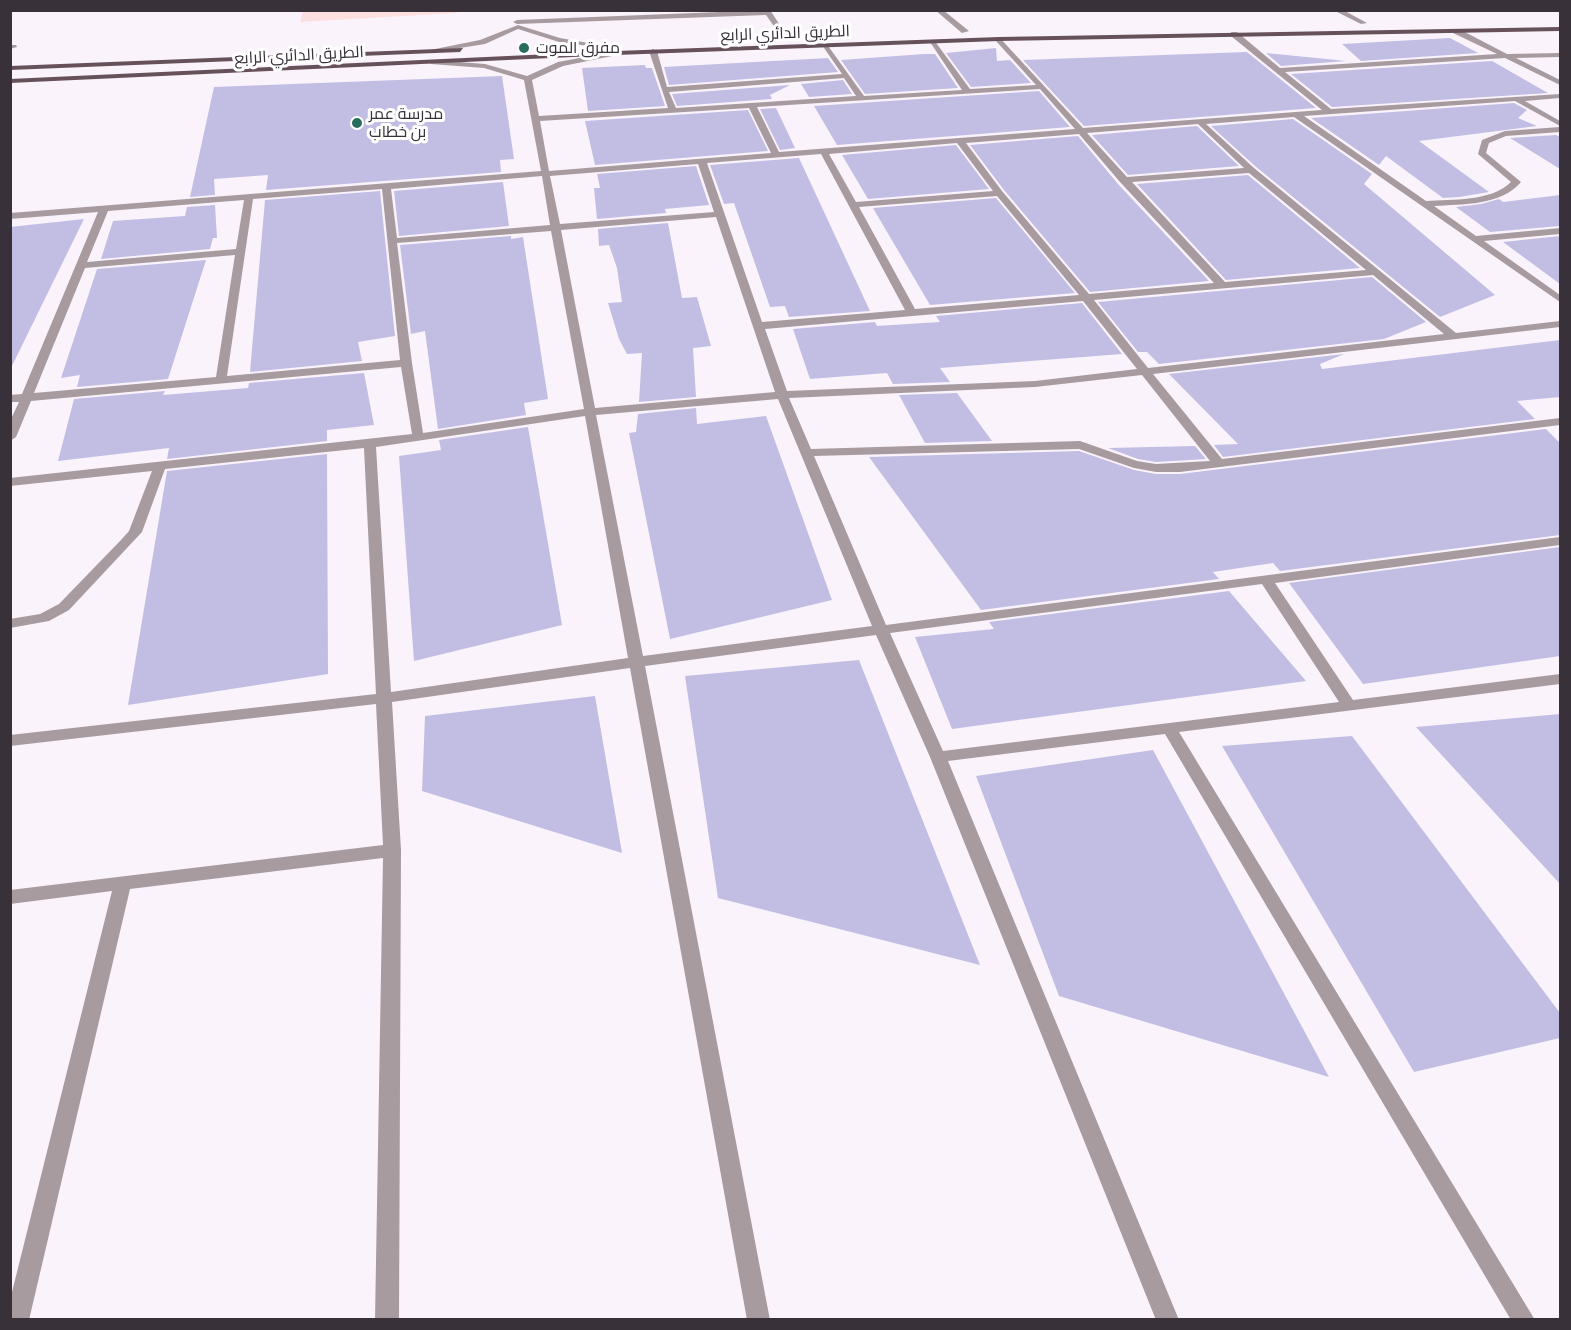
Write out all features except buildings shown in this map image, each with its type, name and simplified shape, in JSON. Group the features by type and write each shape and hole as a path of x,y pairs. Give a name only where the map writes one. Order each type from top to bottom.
{"main road":[{"path":"1340,24 1375,23"},
{"name":"الطريق الدائري الرابع","path":"1398,23 1560,28"},
{"path":"953,32 1246,26"},
{"name":"الطريق الدائري الرابع","path":"10,81 653,51 999,39 1560,28"},
{"name":"الطريق الدائري الرابع","path":"774,37 798,36"},
{"path":"551,46 608,44"},
{"name":"الطريق الدائري الرابع","path":"10,68 494,48"}],"street":[{"path":"515,10 518,25"},
{"path":"938,10 965,31"},
{"path":"1336,10 1363,23"},
{"path":"426,51 482,42 518,25 767,12 786,37"},
{"path":"518,25 543,37 596,45"},
{"path":"1456,31 1560,83"},
{"path":"1234,34 1330,112"},
{"path":"999,39 1084,131 1123,180 1222,285"},
{"path":"934,42 968,92"},
{"path":"826,45 862,99"},
{"path":"653,51 664,90 673,111"},
{"path":"427,62 485,66 528,79 561,64 615,53"},
{"path":"1281,70 1503,56 1560,55"},
{"path":"664,90 846,76"},
{"path":"528,79 759,1320"},
{"path":"536,119 1042,87"},
{"path":"10,216 1296,114 1560,96"},
{"path":"1515,99 1560,124"},
{"path":"752,106 777,156"},
{"path":"1296,114 1560,299"},
{"path":"1200,122 1251,170 1453,336"},
{"path":"1426,204 1474,199 1506,192 1516,182 1482,154 1485,142 1505,134 1560,129"},
{"path":"960,141 999,193 1086,297 1219,465"},
{"path":"824,152 912,313"},
{"path":"702,162 782,395 881,630 938,757 1168,1320"},
{"path":"1123,180 1251,170"},
{"path":"386,187 406,363 418,436"},
{"path":"854,205 999,193"},
{"path":"220,380 249,198"},
{"path":"10,437 104,209"},
{"path":"391,241 720,213"},
{"path":"1475,239 1560,231"},
{"path":"82,265 240,252"},
{"path":"759,326 1375,272"},
{"path":"1543,287 1560,285"},
{"path":"10,482 370,444 590,412 782,395 1035,384 1560,324"},
{"path":"10,399 406,363"},
{"path":"806,453 1067,444 1080,445 1134,464 1156,468 1219,465 1560,422"},
{"path":"370,444 392,850 387,1320"},
{"path":"10,624 44,618 64,607 126,543 135,532 160,466"},
{"path":"10,741 384,698 636,662 1560,541"},
{"path":"1266,580 1349,705"},
{"path":"938,757 1560,679"},
{"path":"1169,728 1524,1320"},
{"path":"10,897 392,850"},
{"path":"17,1320 123,883"}],"shaded area":[{"path":"457,10 457,13 300,22 303,11"}],"place":[{"name":"مفرق الموت","path":"524,48"},
{"name":"مدرسة عمر بن خطاب","path":"357,123"}]}
